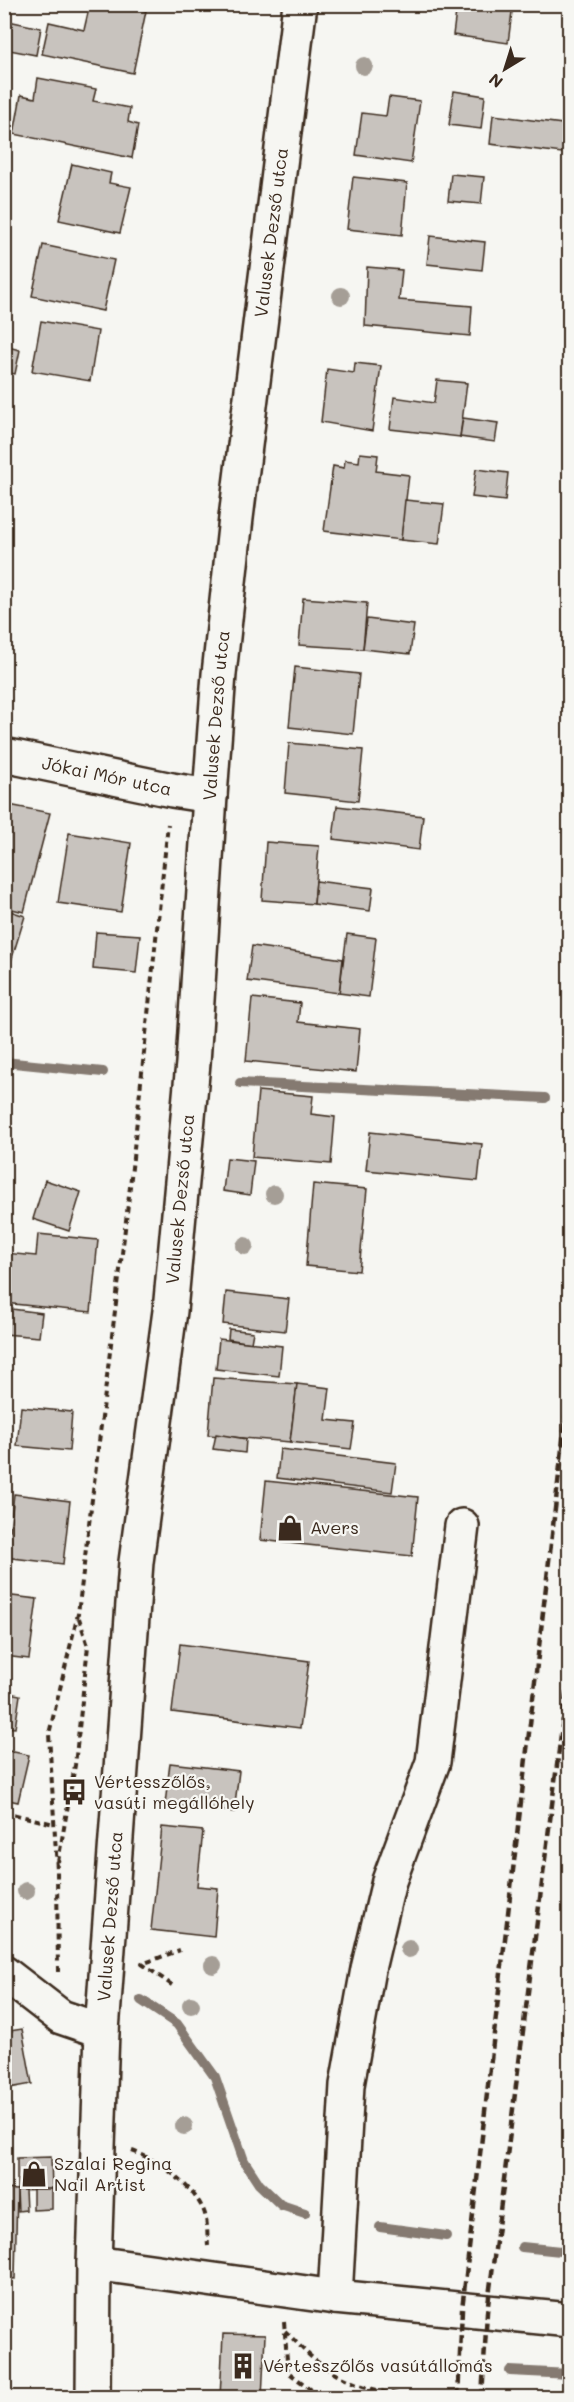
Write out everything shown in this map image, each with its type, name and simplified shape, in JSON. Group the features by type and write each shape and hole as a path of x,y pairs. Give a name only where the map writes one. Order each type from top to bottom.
{"main road":[{"name":"Valusek Dezső utca","path":"93,2397 94,2263 102,2031 136,1562 170,1311 193,1063 219,674 249,395 300,4"},
{"name":"Jókai Mór utca","path":"4,755 210,796"},
{"path":"335,2297 347,2085 368,1969 389,1881 433,1762 462,1526"},
{"path":"4,1973 61,2017 102,2031"},
{"path":"94,2263 335,2297 570,2320"}],"path":[{"path":"57,1956 57,1870 49,1734 78,1614 129,1196 172,790"},
{"path":"57,1870 75,1764 88,1646 78,1614"},
{"path":"4,1812 54,1824"},
{"path":"172,1985 142,1964 180,1950"},
{"path":"132,2151 154,2161 191,2190 204,2211 208,2251"},
{"path":"322,2397 288,2372 285,2331 308,2354 330,2370 366,2389 388,2394 424,2397"}],"building":[{"path":"90,4 113,4 146,11 133,73 42,54 49,22 84,30"},
{"path":"457,4 513,4 508,43 453,35"},
{"path":"4,20 41,28 36,55 4,49"},
{"path":"38,78 96,89 93,101 130,108 128,122 138,125 132,158 14,134 21,95 35,98"},
{"path":"454,91 485,96 481,129 449,125"},
{"path":"389,97 420,101 411,163 356,155 362,113 386,116"},
{"path":"493,115 570,125 570,154 490,144"},
{"path":"72,164 111,173 109,183 131,187 120,233 59,220"},
{"path":"451,174 484,177 481,204 448,201"},
{"path":"353,177 407,183 402,235 347,229"},
{"path":"430,236 485,242 482,270 427,264"},
{"path":"43,245 114,260 103,311 32,296"},
{"path":"367,267 402,270 399,300 472,306 470,336 365,326"},
{"path":"41,321 98,331 90,381 32,371"},
{"path":"4,346 20,350 15,374 4,372"},
{"path":"355,363 381,366 372,431 321,422 327,369 354,373"},
{"path":"437,380 467,383 460,437 390,429 394,397 434,403"},
{"path":"463,418 498,423 495,442 460,437"},
{"path":"360,453 378,455 376,471 409,475 401,540 324,531 333,466 344,468 345,460 359,462"},
{"path":"476,469 508,473 505,501 472,497"},
{"path":"405,500 444,504 439,544 401,540"},
{"path":"303,598 367,603 363,649 299,645"},
{"path":"367,619 414,625 410,654 363,649"},
{"path":"295,667 359,674 353,734 289,727"},
{"path":"289,743 363,750 358,801 285,793"},
{"path":"4,804 50,813 24,912 4,907"},
{"path":"337,806 423,816 419,850 333,839"},
{"path":"69,833 131,843 121,912 58,903"},
{"path":"266,842 319,846 314,904 262,900"},
{"path":"316,881 373,888 370,911 314,904"},
{"path":"4,909 25,916 4,984"},
{"path":"96,932 140,935 136,973 93,969"},
{"path":"347,934 376,938 369,997 339,993"},
{"path":"252,946 343,959 339,993 247,981"},
{"path":"252,998 300,1003 298,1022 360,1029 356,1072 246,1061"},
{"path":"258,1091 313,1096 311,1114 335,1117 331,1164 252,1157"},
{"path":"370,1132 482,1144 478,1181 366,1170"},
{"path":"227,1158 254,1161 250,1195 223,1191"},
{"path":"45,1180 81,1192 69,1231 33,1219"},
{"path":"313,1184 367,1189 359,1271 306,1266"},
{"path":"38,1234 98,1240 91,1312 4,1303 5,1253 36,1256"},
{"path":"226,1292 289,1299 285,1331 223,1324"},
{"path":"4,1308 42,1313 39,1337 4,1334"},
{"path":"229,1329 253,1332 251,1343 228,1339"},
{"path":"219,1339 282,1346 279,1376 216,1369"},
{"path":"213,1378 297,1384 290,1442 208,1435"},
{"path":"297,1384 330,1388 326,1420 355,1423 351,1449 290,1442"},
{"path":"21,1407 72,1412 69,1451 17,1446"},
{"path":"216,1434 246,1439 245,1453 213,1449"},
{"path":"280,1449 396,1463 392,1492 277,1478"},
{"path":"266,1481 418,1497 412,1556 260,1540"},
{"path":"14,1494 70,1501 63,1564 4,1557 4,1529 10,1530"},
{"path":"4,1595 37,1599 29,1659 4,1656"},
{"path":"180,1644 309,1661 300,1728 172,1712"},
{"path":"4,1692 20,1695 15,1728 4,1727"},
{"path":"4,1750 29,1755 18,1802 4,1799"},
{"path":"170,1763 239,1771 234,1812 165,1804"},
{"path":"162,1827 203,1831 197,1886 218,1888 214,1937 151,1930"},
{"path":"22,2029 32,2084 4,2089 4,2032"},
{"name":"Szalai Regina Nail Artist","path":"51,2157 52,2189 17,2190 17,2158"},
{"path":"4,2189 17,2190 15,2279 4,2278"},
{"path":"33,2189 52,2189 52,2209 33,2210"},
{"path":"17,2190 25,2190 26,2210 18,2211"},
{"name":"Vértesszőlős vasútállomás","path":"223,2334 265,2335 262,2398 220,2398"}],"waterway":[{"path":"4,1062 103,1072"},
{"path":"240,1083 545,1098"},
{"path":"141,2000 177,2024 215,2077 244,2161 259,2184 281,2205 305,2213"},
{"path":"380,2227 446,2236"},
{"path":"522,2247 570,2252"},
{"path":"510,2371 570,2374"}],"railway":[{"path":"458,2398 462,2309 570,1380"},
{"path":"482,2398 487,2312 570,1664"}],"place":[{"name":"Avers","path":"290,1528"},
{"name":"Vértesszőlős, vasúti megállóhely","path":"74,1792"},
{"name":"Szalai Regina Nail Artist","path":"34,2174"},
{"name":"Vértesszőlős vasútállomás","path":"243,2366"}]}
